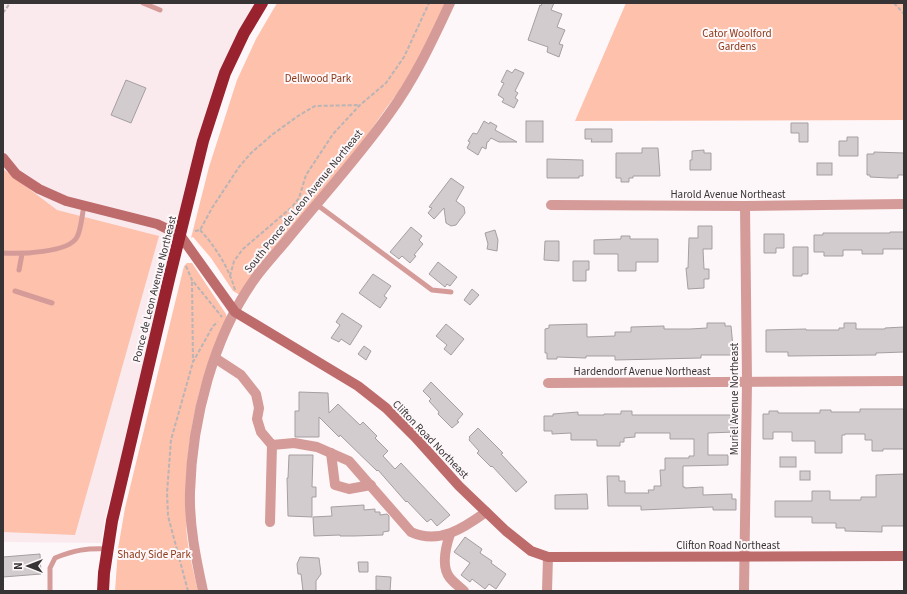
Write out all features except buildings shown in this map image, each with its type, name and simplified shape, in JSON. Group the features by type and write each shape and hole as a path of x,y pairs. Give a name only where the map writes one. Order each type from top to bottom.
{"highway":[{"name":"Ponce de Leon Avenue Northeast","path":"102,591 112,521 180,235 204,141 225,72 244,33 262,3"}],"street":[{"name":"South Ponce de Leon Avenue Northeast","path":"203,591 192,528 190,493 193,446 202,403 225,330 256,277 353,161 390,114 421,64 450,3"},
{"name":"Clifton Road Northeast","path":"3,158 16,174 39,189 66,201 157,224 180,235 235,312 358,386 391,413 415,437 458,486 506,531 531,551 548,557 904,556"},
{"name":"Harold Avenue Northeast","path":"551,205 745,206 904,204"},
{"name":"Muriel Avenue Northeast","path":"744,591 746,382 745,206"},
{"path":"215,358 241,374 256,394 259,408 258,420 260,432 272,445 270,522"},
{"name":"Hardendorf Avenue Northeast","path":"548,384 904,381"},
{"path":"272,445 294,443 317,447 350,461 411,532 422,537 450,534 466,526 486,512"},
{"path":"331,453 335,485 349,489 371,485"},
{"path":"450,534 446,548 445,562 449,577 464,591"},
{"path":"547,591 548,557"}],"lane":[{"path":"143,3 160,10"},
{"path":"316,204 432,290 451,292"},
{"path":"3,253 22,254 44,252 68,246 77,238 84,206"},
{"path":"19,270 22,254"},
{"path":"15,291 52,303"},
{"path":"50,591 50,568 55,558 69,552 86,548 108,549"}],"path":[{"path":"3,13 10,3"},
{"path":"230,276 234,261 243,249 292,207 299,198 306,175 332,134 360,105 386,83 404,57 429,3"},
{"path":"894,3 904,14"},
{"path":"200,230 212,208 239,167 251,153 273,134 315,106 360,105"},
{"path":"195,231 200,230"},
{"path":"200,230 217,252 230,276 237,295"},
{"path":"186,266 192,280 223,319"},
{"path":"192,280 193,362"}],"shaded area":[{"path":"3,3 262,3 222,81 105,518 101,543 3,542"}],"green space":[{"name":"Dellwood Park","path":"277,3 446,3 411,76 357,150 240,295 233,291 211,258 193,237 191,238 209,167 237,80 256,39"},
{"name":"Cator Woolford Gardens","path":"626,3 904,3 904,120 575,121"},
{"path":"3,169 57,210 159,236 75,535 3,532"},
{"name":"Shady Side Park","path":"187,263 192,263 226,314 227,318 208,363 201,386 195,410 188,458 186,483 187,533 190,557 198,591 115,591 118,549 125,508 184,266"}]}
